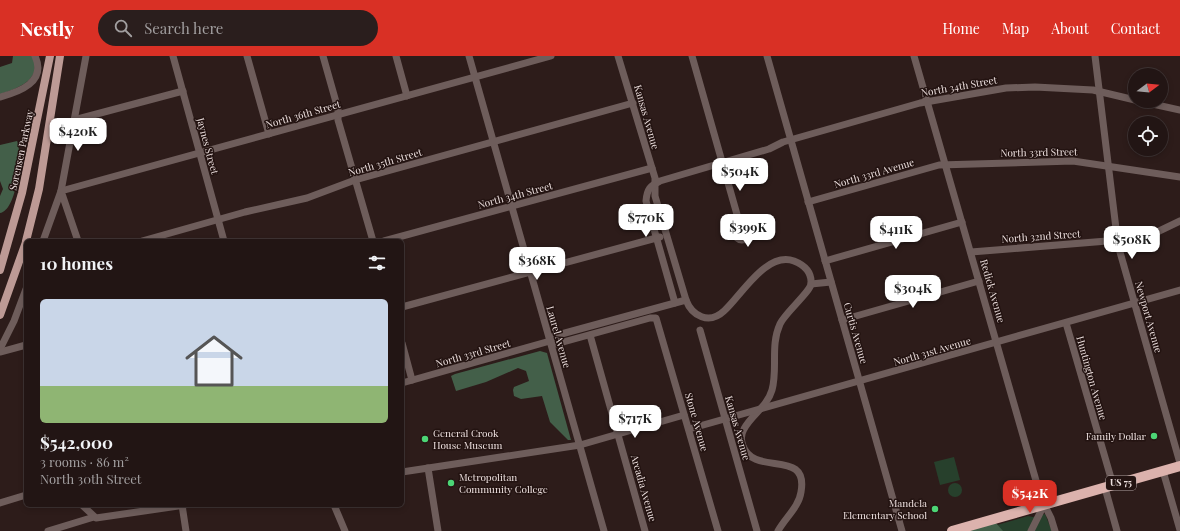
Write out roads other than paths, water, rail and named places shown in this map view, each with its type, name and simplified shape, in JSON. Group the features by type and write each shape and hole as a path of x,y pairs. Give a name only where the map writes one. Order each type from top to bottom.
{"highway":[{"name":"US 75","path":"952,531 1180,466"}],"main road":[{"name":"Sorensen Parkway","path":"0,270 22,193 50,56"},
{"path":"27,239 39,189 60,56"},
{"path":"0,315 24,248"}],"street":[{"path":"0,98 21,91 30,85 37,72 35,56"},
{"path":"44,239 61,191 86,56"},
{"name":"Jaynes Street","path":"173,56 223,239"},
{"path":"247,56 270,134"},
{"path":"323,56 355,180 372,239"},
{"path":"396,56 407,96"},
{"name":"Laurel Avenue","path":"469,56 604,531"},
{"name":"Kansas Avenue","path":"618,56 652,168 656,196 686,300"},
{"path":"692,56 740,225"},
{"name":"Curtis Avenue","path":"766,56 902,531"},
{"name":"Redick Avenue","path":"914,56 1044,505 1051,518 1054,531"},
{"name":"Newport Avenue","path":"1095,56 1117,240 1180,463"},
{"name":"North 36th Street","path":"61,191 546,57"},
{"name":"North 34th Street","path":"655,184 769,149 789,140 927,102 1018,87 1069,88 1100,92 1128,98"},
{"path":"74,120 183,91"},
{"name":"North 35th Street","path":"149,239 262,207 306,198 355,180 633,103"},
{"path":"1168,107 1180,110"},
{"name":"North 33rd Street","path":"945,164 1061,161 1108,165 1180,177"},
{"name":"North 33rd Avenue","path":"808,202 939,164 945,164"},
{"name":"North 34th Street","path":"391,239 652,168"},
{"path":"655,184 647,191 646,201 675,303"},
{"path":"61,191 77,239"},
{"name":"North 32nd Street","path":"971,252 1132,239 1155,233 1180,221"},
{"path":"825,261 962,222"},
{"path":"404,307 667,235"},
{"path":"686,300 691,310 701,317 721,314 732,304 756,274 768,265 782,261 791,260 805,267 810,278 811,284 779,325 774,340 773,385 769,400 743,431 742,441 744,448 750,457 756,461 766,463 782,463 791,467 798,473 801,480 802,490 799,501 778,531"},
{"path":"842,320 979,281"},
{"path":"811,284 818,285 831,282"},
{"name":"North 31st Avenue","path":"689,429 860,382 1180,290"},
{"path":"0,351 24,294"},
{"name":"North 33rd Street","path":"550,342 554,336 686,300"},
{"name":"North 33rd Street","path":"404,382 550,342 556,344 656,318"},
{"name":"Stone Avenue","path":"656,318 718,531"},
{"name":"Huntington Avenue","path":"1066,323 1109,486 1117,531"},
{"name":"Kansas Avenue","path":"700,330 757,531"},
{"name":"Arcadia Avenue","path":"590,335 645,531"},
{"path":"0,351 24,345"},
{"path":"404,350 412,380"},
{"path":"404,472 580,445 684,415"},
{"path":"428,468 438,530"},
{"path":"1163,471 1180,530"},
{"path":"0,502 24,496"},
{"path":"1031,531 1044,505"},
{"path":"84,507 94,517"},
{"path":"48,531 94,517 96,518 170,507"},
{"path":"184,507 186,531"},
{"path":"335,507 345,531"}],"place":[{"name":"Family Dollar","path":"1154,436"},
{"name":"General Crook House Museum","path":"425,439"},
{"name":"Metropolitan Community College","path":"451,483"},
{"name":"Mandela Elementary School","path":"935,509"}]}
